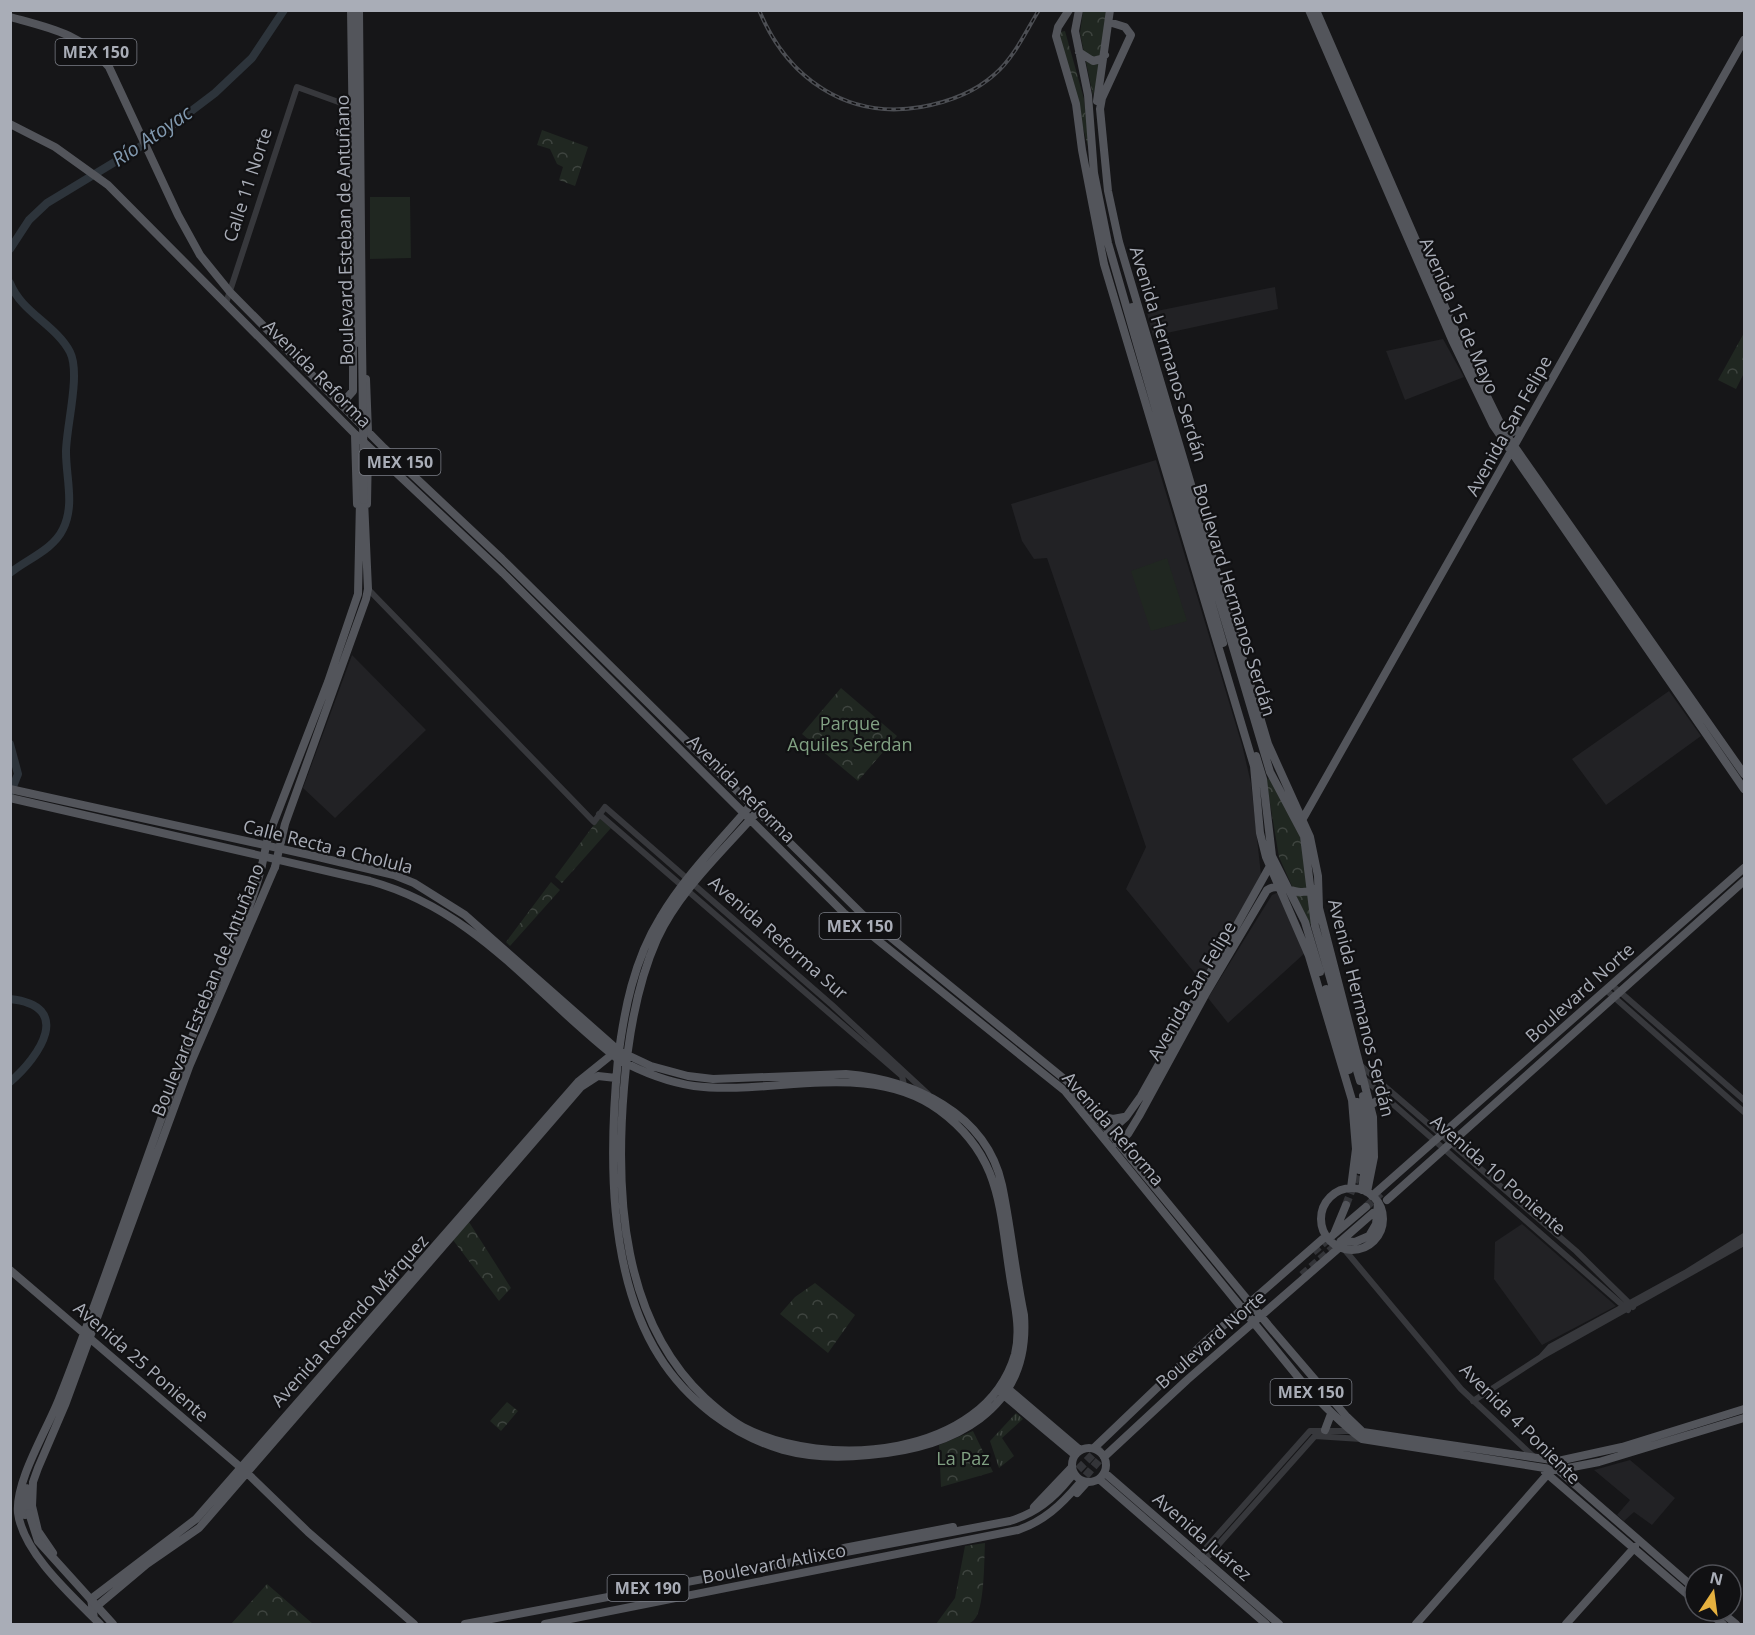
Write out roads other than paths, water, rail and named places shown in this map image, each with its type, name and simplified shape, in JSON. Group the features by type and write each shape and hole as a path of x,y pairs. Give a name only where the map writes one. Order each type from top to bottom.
{"main road":[{"name":"Boulevard Esteban de Antuñano","path":"351,10 363,315 359,342"},
{"name":"Boulevard Esteban de Antuñano","path":"33,1460 85,1337 189,1067 275,867 285,824 360,619 368,589 362,500 359,342 354,313 355,108 359,10"},
{"path":"1058,27 1069,10"},
{"name":"Boulevard Hermanos Serdán","path":"1079,10 1075,31 1088,95 1094,173 1118,299 1212,578 1270,772 1284,801 1302,825 1314,889 1315,926 1351,1062 1349,1078 1362,1126 1359,1170"},
{"path":"1099,125 1098,90 1110,10"},
{"name":"Avenida 15 de Mayo","path":"1309,10 1483,406 1744,789"},
{"name":"Avenida 15 de Mayo","path":"1316,10 1458,337 1514,452 1744,774"},
{"name":"Avenida Reforma","path":"10,16 62,32 88,44 109,67 154,166 200,255 230,292 368,432 519,575 862,914 1053,1068 1099,1116 1245,1305"},
{"path":"1099,125 1102,98 1131,35 1125,27 1109,22"},
{"path":"1058,27 1067,26 1075,31"},
{"name":"Avenida Hermanos Serdán","path":"1058,27 1056,36 1076,104 1101,249 1118,299"},
{"name":"Avenida San Felipe","path":"1514,452 1744,40"},
{"path":"1078,50 1084,58 1093,61 1101,59 1105,54"},
{"name":"Avenida San Felipe","path":"1302,825 1744,50"},
{"path":"1098,90 1110,80"},
{"path":"1078,122 1088,95"},
{"name":"Avenida Reforma","path":"10,124 55,147 108,185 368,447 503,573 844,913 1065,1091 1156,1202 1257,1319 1365,1437"},
{"name":"Avenida Hermanos Serdán","path":"1099,125 1106,191 1132,291 1158,415 1167,474 1254,766 1263,847 1269,867 1314,962 1349,1078 1357,1132 1351,1188"},
{"path":"1101,249 1104,223"},
{"path":"334,398 346,399 353,391 354,313"},
{"path":"363,315 368,432"},
{"name":"Avenida Hermanos Serdán","path":"1127,325 1158,415 1196,504 1268,744 1302,825"},
{"name":"Boulevard Hermanos Serdán","path":"1158,415 1183,493 1262,774 1272,856 1305,922 1314,962 1351,1062 1360,1070 1369,1136 1367,1193"},
{"path":"1503,430 1511,433 1518,430"},
{"path":"355,434 357,508 363,517"},
{"path":"363,517 368,447"},
{"path":"1167,474 1196,504"},
{"name":"Boulevard Esteban de Antuñano","path":"33,1482 65,1405 85,1337 182,1061 221,976 251,900 268,837 325,692 358,594 363,517"},
{"path":"1210,550 1212,578"},
{"path":"1227,604 1227,630"},
{"path":"1236,661 1241,650"},
{"name":"Calle Recta a Cholula","path":"10,789 26,797 370,881 409,894 471,929 603,1046 616,1054"},
{"path":"1260,821 1273,795 1284,801"},
{"name":"Calle Recta a Cholula","path":"10,798 26,797 314,856 394,875 414,883 465,915 616,1054"},
{"path":"621,1077 616,1054 628,999 641,956 659,918 754,809"},
{"name":"Avenida San Felipe","path":"1111,1148 1119,1142 1139,1116 1249,914 1272,856"},
{"name":"Boulevard Norte","path":"1383,1191 1438,1138 1744,868"},
{"name":"Boulevard Norte","path":"1387,1200 1744,881"},
{"path":"641,1066 699,1078 846,1074 904,1085 928,1094 970,1126 987,1148 1002,1183 1024,1325 1020,1360 1002,1389 972,1425 949,1439 900,1451 839,1458 809,1456 776,1448 742,1434 714,1416 681,1385 659,1356 646,1331 623,1256 613,1170 621,1077 627,1059 636,1001 648,961 667,920 688,885"},
{"path":"1279,887 1303,893 1314,889"},
{"name":"Avenida San Felipe","path":"1103,1138 1126,1117 1141,1096 1249,914 1268,890 1279,887"},
{"name":"Avenida Hermanos Serdán","path":"1314,889 1371,1105 1375,1142 1367,1193"},
{"path":"630,1039 641,1066"},
{"path":"598,1064 603,1046"},
{"path":"616,1054 672,1081 706,1087 844,1083 885,1087 921,1098 953,1120 980,1149 989,1166 1003,1226 1017,1314 1018,1339 1002,1389"},
{"name":"Avenida Rosendo Márquez","path":"97,1606 147,1564 199,1528 579,1080 598,1064 616,1054"},
{"name":"Avenida Rosendo Márquez","path":"91,1599 196,1519 244,1473 581,1087 598,1076 621,1077 641,1066"},
{"path":"1371,1105 1385,1095"},
{"path":"1099,1116 1113,1119 1126,1117"},
{"name":"Boulevard Norte","path":"1367,1193 1438,1138"},
{"name":"Boulevard Norte","path":"1104,1457 1342,1246 1448,1146"},
{"path":"1351,1188 1367,1193 1378,1203 1382,1227 1371,1243 1354,1250 1342,1246 1321,1221 1324,1205 1335,1193 1351,1188"},
{"path":"1156,1202 1163,1196"},
{"path":"1342,1246 1369,1236 1376,1224 1378,1203"},
{"path":"1331,1235 1346,1205"},
{"name":"Boulevard Norte","path":"1094,1448 1245,1305 1366,1207"},
{"name":"Avenida 25 Poniente","path":"10,1270 244,1473 412,1623"},
{"name":"Avenida 25 Poniente","path":"10,1276 85,1337"},
{"name":"Avenida Reforma","path":"1257,1319 1331,1414 1351,1431"},
{"path":"1002,1389 1077,1453 1094,1448 1104,1457 1102,1476 1087,1482 1077,1477 1072,1467"},
{"path":"1416,1624 1553,1467 1622,1448 1744,1409"},
{"path":"1325,1430 1331,1414"},
{"path":"1365,1437 1535,1459 1553,1467 1629,1454 1744,1418"},
{"path":"1351,1431 1365,1437 1542,1467"},
{"name":"MEX 190","path":"1072,1467 1077,1453"},
{"name":"Avenida 4 Poniente","path":"1535,1459 1542,1467 1553,1467 1683,1579"},
{"path":"33,1460 25,1495 27,1514 38,1541 103,1622"},
{"path":"33,1460 22,1485 19,1499 21,1525 40,1560 103,1622"},
{"name":"Boulevard Atlixco","path":"832,1555 853,1545 1023,1513 1039,1503 1072,1467"},
{"name":"Avenida 4 Poniente","path":"1553,1467 1632,1549 1683,1591"},
{"name":"Avenida Juárez","path":"1102,1476 1199,1561 1266,1624"},
{"name":"Boulevard Atlixco","path":"465,1624 1022,1518 1046,1504 1070,1478"},
{"path":"27,1514 33,1482"},
{"path":"33,1482 32,1506 38,1531 97,1606 103,1622"},
{"name":"Boulevard Atlixco","path":"867,1560 896,1558 1029,1531 1056,1515 1087,1482"},
{"name":"Boulevard Atlixco","path":"545,1624 1027,1527 1052,1512 1078,1485"},
{"path":"1566,1624 1639,1541"},
{"name":"Avenida Juárez","path":"1199,1561 1279,1624"},
{"path":"91,1599 103,1622"},
{"path":"103,1622 104,1599"}],"street":[{"name":"Calle 11 Norte","path":"226,303 297,87 355,108"},
{"path":"368,589 594,822 599,814"},
{"name":"Avenida Reforma Sur","path":"904,1085 902,1076 688,885 605,807 599,814 688,885 832,1005 928,1094"},
{"path":"1609,988 1744,1112"},
{"path":"1617,995 1744,1100"},
{"name":"Avenida 10 Poniente","path":"1360,1070 1438,1138"},
{"name":"Avenida 10 Poniente","path":"1365,1079 1448,1146 1628,1306"},
{"path":"1628,1306 1744,1236"},
{"path":"1473,1401 1529,1367 1550,1347 1744,1243"},
{"name":"Avenida 4 Poniente","path":"1342,1246 1473,1401 1535,1459"},
{"path":"1199,1561 1312,1433 1325,1430 1351,1431"},
{"path":"1312,1433 1365,1437"}],"waterway":[{"name":"Río Atoyac","path":"10,249 29,220 47,203 161,134 215,93 252,58 284,10"},
{"name":"Río Atoyac","path":"10,283 22,302 64,342 70,352 74,373 66,452 69,501 67,520 53,543 10,573"},
{"name":"Río Atoyac","path":"10,744 18,774 10,794"},
{"name":"Río Atoyac","path":"10,999 30,1004 41,1011 46,1021 45,1033 40,1046 32,1059 10,1082"}],"tunnel":[{"path":"1346,1205 1359,1170"},
{"path":"1366,1207 1383,1191"},
{"path":"1313,1252 1333,1235"},
{"path":"1302,1275 1341,1241"},
{"path":"1070,1478 1101,1446"},
{"path":"1078,1485 1106,1452"}],"railway":[{"path":"759,10 786,56 803,74 823,89 845,100 868,107 894,109 921,107 961,96 987,81 1008,60 1039,10"}],"park label":[{"name":"Parque Aquiles Serdan","path":"850,734"},
{"name":"La Paz","path":"963,1459"}]}
